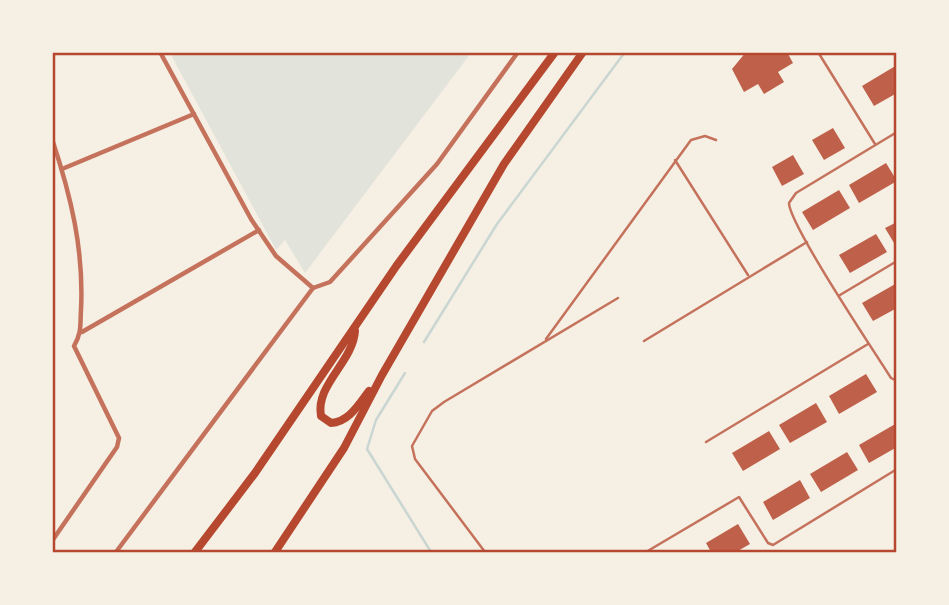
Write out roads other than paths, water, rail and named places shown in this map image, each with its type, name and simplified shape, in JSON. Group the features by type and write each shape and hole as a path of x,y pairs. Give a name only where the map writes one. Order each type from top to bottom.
{"highway":[{"path":"195,552 397,265 555,52"},
{"path":"275,552 344,448 382,375 504,164 583,52"},
{"path":"355,328 352,349 320,406 325,421 338,423 346,418 382,375"}],"street":[{"path":"160,52 259,230 276,256 313,288"},
{"path":"116,552 313,288 330,282 437,164 517,52"},
{"path":"62,169 194,114"},
{"path":"52,139 77,228 82,274 82,332 74,346 119,438 117,447 52,541"},
{"path":"82,332 259,230"}],"lane":[{"path":"818,52 875,144"},
{"path":"897,132 796,193 789,203 792,216 807,242 891,378 897,381"},
{"path":"544,342 691,140 698,136 716,139"},
{"path":"675,160 749,276"},
{"path":"644,341 807,242"},
{"path":"840,295 897,261"},
{"path":"485,552 411,453 432,411 459,392 618,298"},
{"path":"706,442 869,343"},
{"path":"646,552 739,497 768,543 773,545 897,469"}],"waterway":[{"path":"424,342 497,224 625,52"},
{"path":"405,373 376,420 367,449 431,552"}]}
